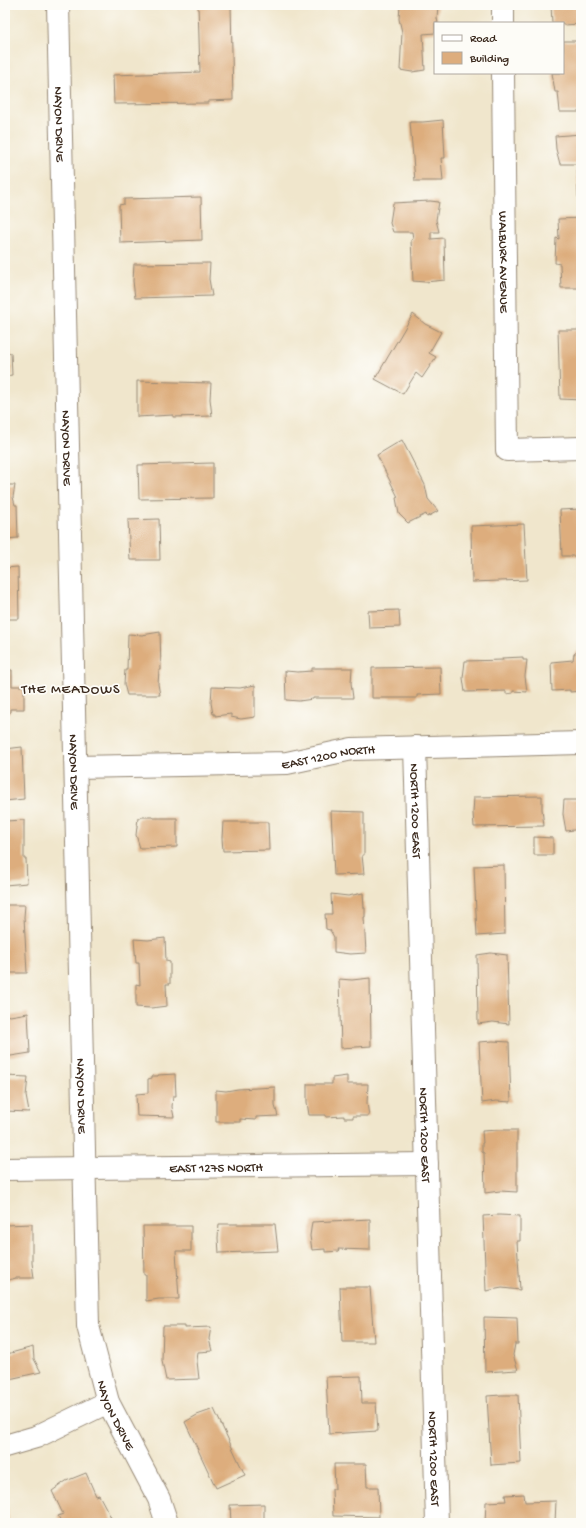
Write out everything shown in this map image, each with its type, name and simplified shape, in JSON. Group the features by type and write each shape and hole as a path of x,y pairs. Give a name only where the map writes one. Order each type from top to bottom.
{"street":[{"name":"NAYON DRIVE","path":"58,5 88,1326 108,1402 159,1499 167,1523"},
{"path":"502,5 503,22"},
{"name":"WALBURK AVENUE","path":"503,74 507,450 581,448"},
{"name":"EAST 1200 NORTH","path":"76,767 287,763 352,749 581,743"},
{"name":"NORTH 1200 EAST","path":"415,747 437,1523"},
{"name":"EAST 1275 NORTH","path":"5,1169 427,1164"},
{"path":"5,1446 36,1437 108,1402"}],"building":[{"path":"198,5 231,5 233,100 208,101 208,103 114,104 113,75 200,72"},
{"path":"400,5 438,5 438,22 434,22 434,33 423,34 425,70 412,72 400,70 402,32 399,19"},
{"path":"551,5 581,5 581,24 564,25 564,22 552,22"},
{"path":"564,41 581,41 581,112 560,112 558,92 555,92 552,74 564,74"},
{"path":"443,120 445,158 441,158 443,181 415,181 410,122"},
{"path":"581,134 581,197 578,197 577,164 560,164 556,149 555,136"},
{"path":"201,197 202,240 120,243 119,205 124,204 124,199"},
{"path":"439,202 436,220 439,232 431,232 431,239 444,238 445,280 425,282 413,281 412,232 393,232 390,223 393,203"},
{"path":"581,218 581,288 561,288 560,264 555,263 556,238 559,239 558,219"},
{"path":"210,263 209,279 212,296 135,298 133,281 134,264"},
{"path":"413,314 425,324 441,332 429,353 436,357 422,378 416,373 403,394 375,379"},
{"path":"558,330 581,330 581,400 560,399"},
{"path":"5,352 11,353 12,375 5,376"},
{"path":"137,381 211,383 210,399 212,416 173,417 173,415 137,417"},
{"path":"402,440 425,485 428,499 438,511 427,517 426,514 408,523 399,514 396,498 398,497 377,455"},
{"path":"213,463 213,498 139,499 138,465"},
{"path":"5,485 15,485 13,497 15,505 17,505 18,538 5,539"},
{"path":"581,509 581,556 562,556 560,510"},
{"path":"159,519 160,560 130,560 128,520"},
{"path":"524,524 527,580 472,582 471,526"},
{"path":"18,567 19,619 5,619 5,568"},
{"path":"399,610 400,627 369,628 368,611"},
{"path":"160,632 161,670 159,670 158,684 160,695 127,695 124,684 125,670 127,670 128,634 142,635"},
{"path":"581,651 581,691 552,691 551,662 573,660 574,654"},
{"path":"523,657 523,660 527,660 525,676 527,692 513,691 513,693 506,694 506,691 465,692 463,678 465,661 503,660 502,658"},
{"path":"440,667 441,694 417,695 417,698 372,698 372,668"},
{"path":"312,668 352,668 351,683 353,698 313,698 299,701 286,700 285,671 312,671"},
{"path":"5,670 12,670 12,686 24,686 24,709 10,709 10,713 5,713"},
{"path":"255,685 255,717 241,719 231,717 231,714 215,716 215,714 213,714 211,703 212,687 240,688"},
{"path":"22,747 24,799 5,801 5,749"},
{"path":"542,796 544,826 474,827 474,797"},
{"path":"564,800 581,800 581,829 566,831 563,814"},
{"path":"331,811 364,812 364,855 362,855 364,874 334,875"},
{"path":"138,818 177,818 177,847 140,848 136,835"},
{"path":"24,820 24,859 26,859 27,883 5,885 5,821"},
{"path":"223,822 268,822 269,850 223,851"},
{"path":"534,837 553,838 553,855 534,855"},
{"path":"504,865 505,934 477,936 474,866"},
{"path":"363,893 365,908 366,953 350,954 334,952 334,937 330,930 326,929 325,914 332,914 331,894 348,896"},
{"path":"5,905 25,905 24,917 27,973 7,973 5,964"},
{"path":"165,938 166,961 170,962 170,984 166,984 167,1006 151,1008 136,1007 136,984 140,985 139,963 136,963 134,939 148,940"},
{"path":"491,953 507,955 509,1024 493,1022 478,1024 477,955"},
{"path":"370,978 371,1046 341,1048 339,979 352,980"},
{"path":"28,1013 30,1053 11,1056 5,1055 5,1015 10,1016"},
{"path":"479,1042 509,1042 511,1102 496,1101 482,1103"},
{"path":"175,1074 176,1096 173,1096 172,1107 174,1117 137,1116 136,1094 148,1093 148,1079 152,1078 152,1076"},
{"path":"5,1076 28,1077 26,1096 29,1112 5,1111"},
{"path":"347,1076 347,1084 368,1084 367,1103 369,1116 353,1116 353,1118 344,1118 344,1116 326,1117 326,1115 309,1115 307,1084 332,1084 332,1078"},
{"path":"275,1087 275,1106 278,1116 256,1117 256,1120 240,1119 240,1122 216,1122 216,1090 226,1091"},
{"path":"517,1130 517,1192 500,1191 485,1193 482,1131"},
{"path":"483,1216 520,1216 520,1241 517,1241 520,1290 502,1288 486,1291"},
{"path":"370,1219 370,1250 338,1249 339,1251 325,1252 325,1249 312,1250 310,1236 312,1222"},
{"path":"32,1224 32,1263 34,1278 16,1278 5,1281 5,1225"},
{"path":"219,1224 275,1224 278,1251 219,1253"},
{"path":"143,1226 191,1226 191,1251 176,1251 179,1299 159,1299 146,1301"},
{"path":"340,1287 370,1287 374,1342 342,1342"},
{"path":"484,1317 517,1318 518,1344 515,1344 513,1355 518,1370 485,1372"},
{"path":"163,1326 185,1326 185,1328 211,1327 209,1339 212,1351 198,1352 197,1361 199,1379 166,1380 162,1361"},
{"path":"5,1347 7,1354 33,1347 34,1359 41,1372 5,1380"},
{"path":"361,1376 362,1403 376,1403 378,1431 329,1434 326,1377"},
{"path":"518,1395 521,1463 491,1465 487,1396"},
{"path":"214,1409 245,1475 216,1488 185,1422 197,1415"},
{"path":"334,1464 366,1464 367,1487 378,1487 379,1517 333,1516 332,1489 335,1489"},
{"path":"86,1473 96,1496 99,1495 114,1523 62,1523 58,1516 63,1514 52,1491 66,1481"},
{"path":"524,1494 525,1502 556,1501 555,1523 485,1523 486,1502 506,1501 505,1495"},
{"path":"6,1497 9,1523 5,1523"},
{"path":"264,1504 264,1523 231,1523 230,1505"}],"district":[{"name":"THE MEADOWS","path":"71,688"}]}
